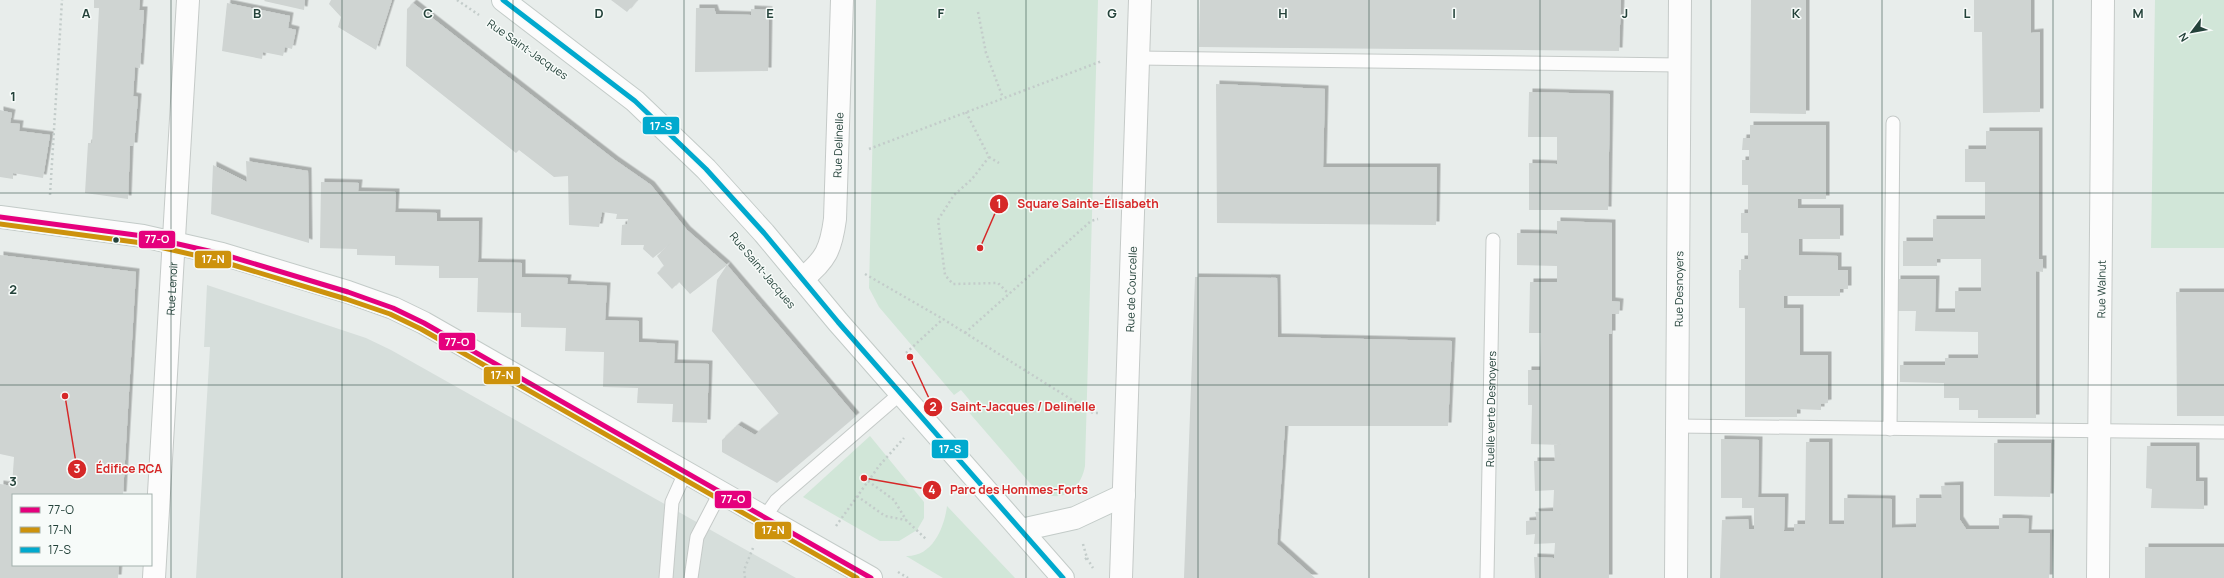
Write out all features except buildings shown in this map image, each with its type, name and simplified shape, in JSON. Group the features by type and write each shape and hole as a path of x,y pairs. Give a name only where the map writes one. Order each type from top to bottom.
{"street":[{"name":"Rue Lenoir","path":"154,578 188,0"},
{"name":"Rue Saint-Jacques","path":"503,0 634,101 667,132 745,211 802,279 1063,578"},
{"name":"Rue Delinelle","path":"802,279 820,263 828,253 834,231 837,199 842,0"},
{"name":"Rue de Courcelle","path":"1121,578 1140,0"},
{"name":"Rue Desnoyers","path":"1676,578 1680,0"},
{"name":"Rue Walnut","path":"2098,578 2103,0"},
{"path":"0,217 173,242 222,254 348,292 393,308 424,323 871,578"},
{"path":"1021,530 1075,518 1124,495"}],"lane":[{"path":"1138,58 1679,65"},
{"path":"1890,429 1893,123"},
{"name":"Ruelle verte Desnoyers","path":"1487,578 1493,240"},
{"path":"764,518 776,501 901,393"},
{"path":"1677,426 2224,432"},
{"path":"666,578 672,502 685,473"},
{"path":"691,578 697,537 720,493"}],"path":[{"path":"50,195 62,0"},
{"name":"Rue Saint-Jacques","path":"458,0 483,18"},
{"path":"978,12 986,53 1003,98"},
{"path":"869,149 1102,61"},
{"path":"966,112 989,157 998,163"},
{"path":"989,157 972,179 954,194 938,220 945,275 953,284 998,283 1008,294"},
{"path":"965,333 1091,221 1098,219"},
{"path":"865,274 943,319 1093,412"},
{"path":"906,353 943,319"},
{"path":"881,411 910,444"},
{"path":"837,524 887,456 904,438"},
{"path":"868,481 894,500 906,520 927,540"},
{"path":"857,496 885,516 906,520"},
{"path":"745,578 744,570 753,548"},
{"path":"1087,558 1091,559"}],"shaded area":[{"path":"207,285 366,338 391,350 796,578 196,578 210,347 204,347"}],"green space":[{"path":"876,0 1098,0 1085,466 1078,483 1067,494 1052,496 1035,489 966,409 972,403 961,390 954,395 879,307 869,288"},
{"path":"2155,0 2224,0 2224,248 2151,248"},
{"path":"870,436 924,502 924,518 917,530 899,541 880,541 803,497"},
{"path":"947,506 1015,578 943,578 906,556 923,552 930,547 940,532"}],"transit line":[{"name":"17-S","path":"503,0 635,101 706,169 764,233 838,322 1063,578"},
{"name":"77-O","path":"0,217 143,236 222,254 348,292 393,308 424,323 871,578"},
{"name":"17-N","path":"0,224 142,243 220,261 346,299 390,314 421,329 857,578"}],"place":[{"name":"Square Sainte-Élisabeth","path":"980,248"},
{"name":"Saint-Jacques / Delinelle","path":"910,357"},
{"name":"Édifice RCA","path":"65,396"},
{"name":"Parc des Hommes-Forts","path":"864,478"}]}
